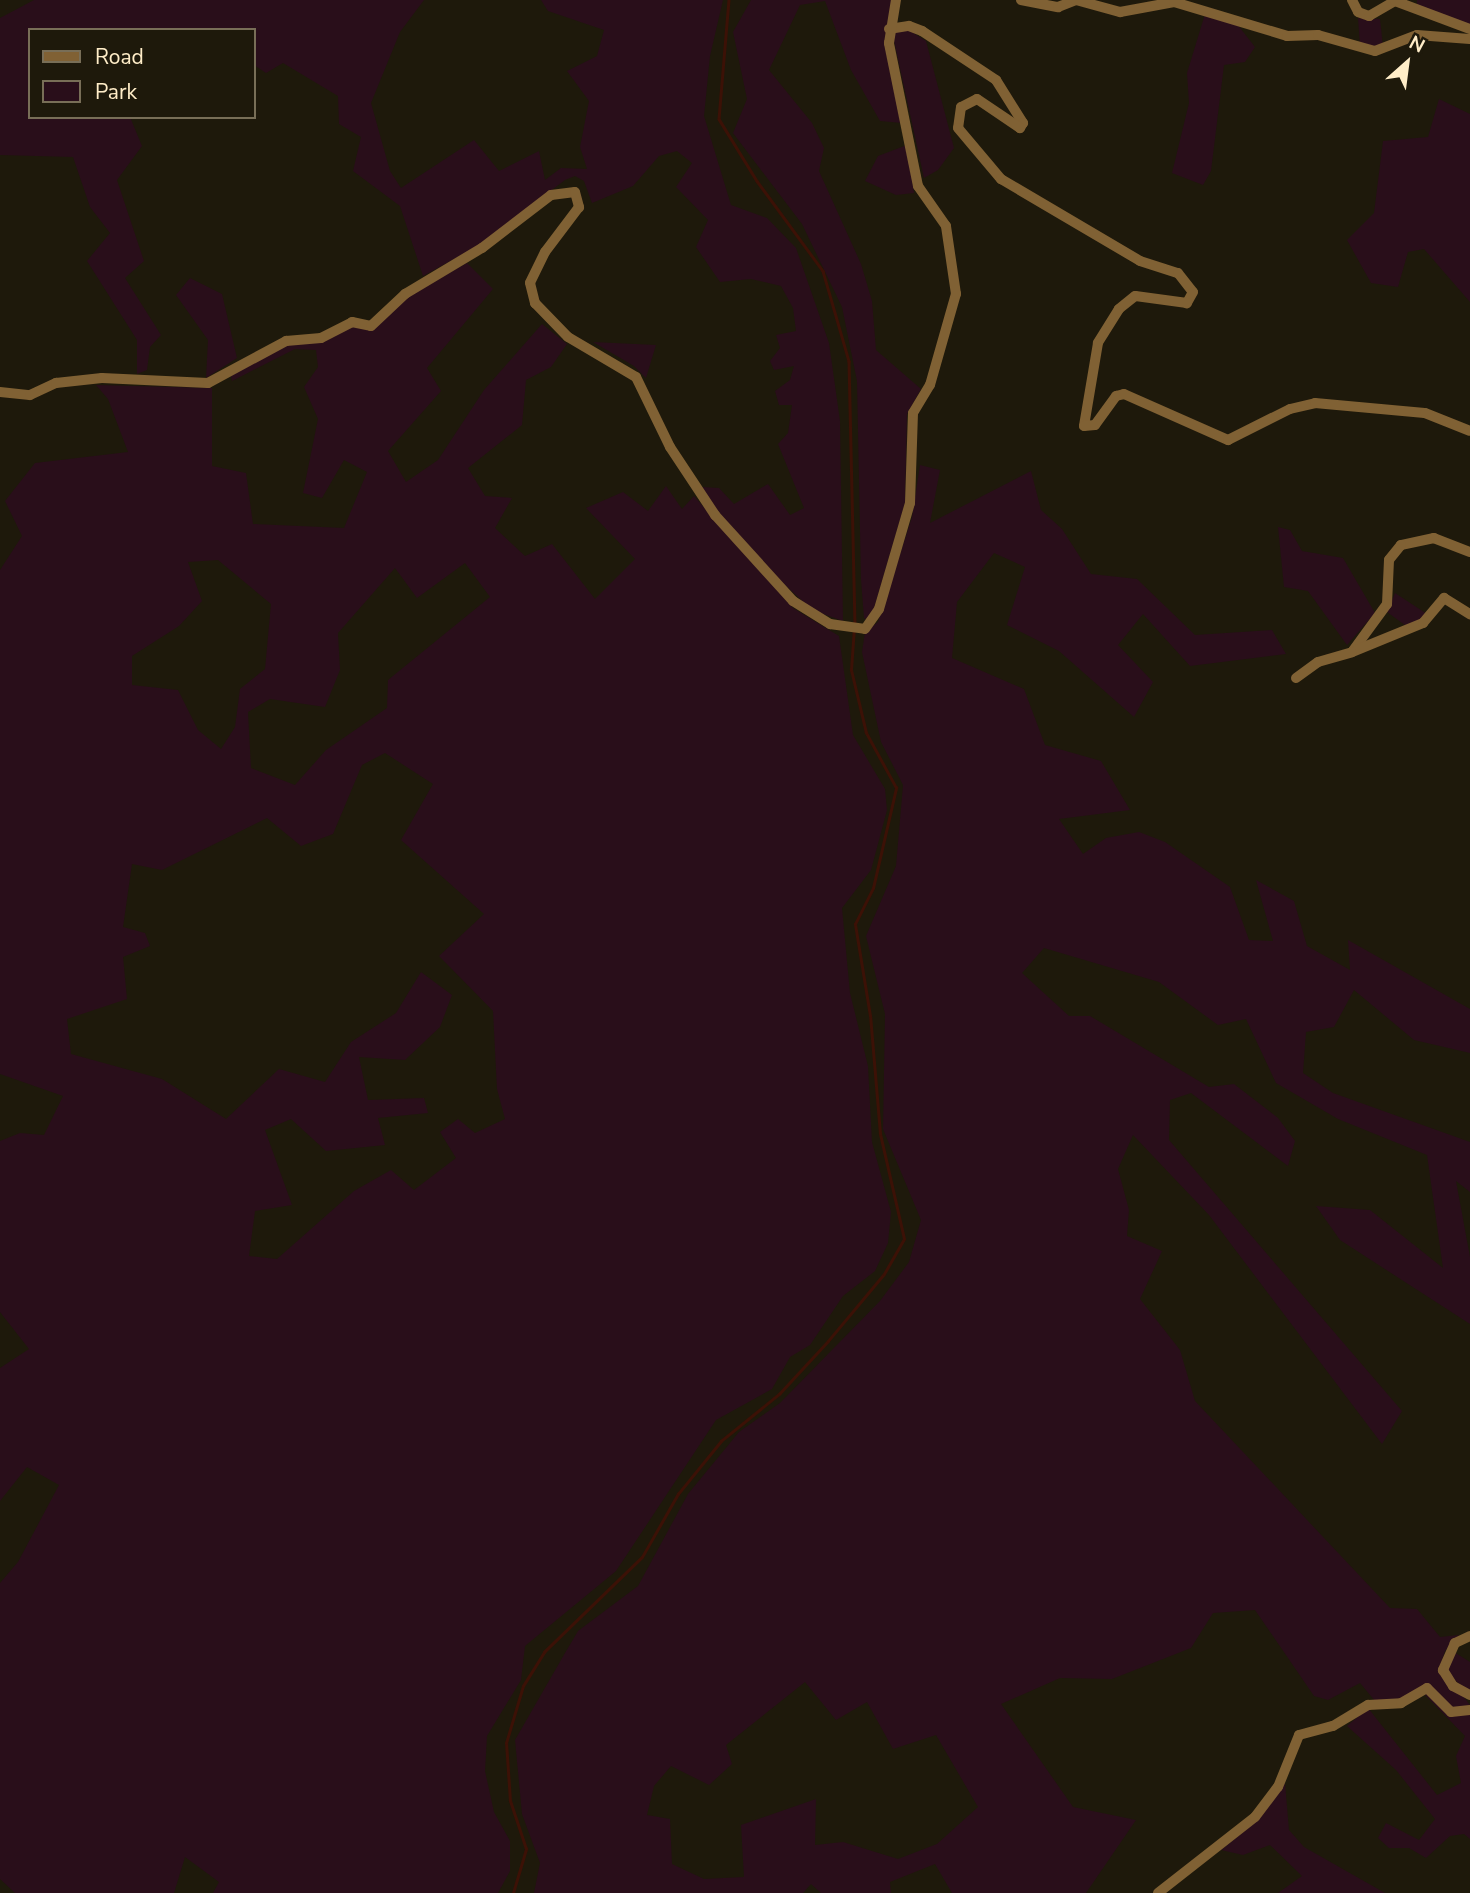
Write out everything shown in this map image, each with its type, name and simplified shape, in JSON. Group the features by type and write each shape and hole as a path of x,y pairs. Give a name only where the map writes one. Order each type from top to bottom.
{"street":[{"path":"0,392 30,396 56,383 102,378 208,383 286,341 321,338 352,322 371,326 405,294 482,248 551,195 575,192 579,207 545,252 530,283 535,303 568,337 636,377 670,447 715,515 793,601 830,624 865,629 879,609 914,485 913,412 930,384 956,294 946,226 918,186 890,29 896,0"},
{"path":"1021,0 1058,7 1076,0 1120,12 1174,2 1287,36 1318,35 1375,51 1417,35 1470,39"},
{"path":"1352,0 1357,12 1369,16 1395,1 1470,29"},
{"path":"890,29 909,26 922,31 996,80 1023,123 1020,128 977,99 961,107 958,128 1001,179 1140,261 1178,273 1193,292 1187,303 1135,296 1119,309 1098,343 1084,426 1095,425 1124,394 1228,440 1290,409 1315,403 1425,413 1470,431"},
{"path":"1352,652 1387,604 1389,560 1401,545 1434,538 1470,552"},
{"path":"1296,678 1318,662 1352,652 1423,623 1444,598 1470,614"},
{"path":"1470,1636 1455,1643 1443,1670 1453,1686 1470,1695"},
{"path":"1158,1893 1255,1817 1278,1787 1299,1735 1333,1726 1368,1705 1401,1703 1427,1688 1451,1712 1470,1710"}],"green space":[{"path":"34,0 424,0 400,32 371,103 390,171 401,188 474,140 499,171 539,151 545,180 561,168 587,169 580,147 589,101 567,71 597,56 604,30 548,11 541,0 723,0 710,56 704,116 731,205 767,218 796,248 829,343 840,421 843,621 812,610 769,570 717,513 702,487 719,488 734,504 768,484 790,515 804,508 778,444 788,433 792,405 779,405 775,391 790,380 794,366 774,370 770,361 780,348 776,335 796,331 793,308 781,286 751,279 720,282 696,247 708,220 676,187 692,163 677,151 659,156 633,186 592,203 584,181 575,176 565,180 476,247 423,276 400,206 353,171 361,137 339,124 338,96 283,63 266,73 256,66 256,28 28,28 28,119 131,119 142,146 117,180 144,261 125,278 161,335 150,347 147,370 137,374 137,340 87,261 110,233 90,207 73,157 0,155 0,18"},
{"path":"751,0 893,0 886,46 902,123 880,121 851,70 825,1 800,5 769,70 812,123 824,148 819,171 861,264 872,301 876,350 921,389 907,414 905,503 870,622 864,618 861,580 857,381 842,307 802,224 733,133 747,99 733,32"},
{"path":"1417,0 1470,0 1470,25 1417,6"},
{"path":"1205,14 1237,24 1255,47 1245,62 1224,65 1211,171 1203,185 1172,173 1189,103 1187,73"},
{"path":"1358,18 1380,19 1383,47 1360,46"},
{"path":"907,29 926,41 954,148 938,170 924,178 894,41 895,31"},
{"path":"1439,99 1470,114 1470,302 1424,249 1408,252 1398,287 1371,283 1347,240 1374,213 1383,141 1428,137"},
{"path":"907,145 914,193 896,195 865,181 878,156"},
{"path":"467,263 493,289 427,368 441,391 388,451 406,482 438,460 484,390 542,324 567,344 551,367 526,380 522,425 468,468 485,496 512,498 495,528 525,556 552,544 595,599 635,559 586,508 623,492 648,511 666,486 682,509 694,496 793,608 839,636 853,735 885,789 887,810 871,870 842,908 850,993 868,1066 872,1142 891,1212 888,1243 875,1271 843,1296 810,1345 790,1357 772,1389 716,1420 616,1571 525,1646 521,1680 487,1736 485,1771 494,1812 510,1841 510,1871 498,1893 213,1893 219,1882 185,1857 174,1893 15,1893 0,1879 0,1583 18,1562 59,1485 27,1467 0,1501 0,1368 29,1349 0,1312 0,1141 20,1133 44,1135 63,1096 0,1074 0,570 22,536 5,501 35,463 128,452 108,399 96,385 212,388 212,466 246,473 253,524 344,528 367,472 344,460 322,498 303,493 318,419 304,387 318,367 316,350 295,349 232,381 231,376 280,345 350,325 366,328 408,296","holes":["218,560 271,604 265,669 240,689 235,727 221,749 198,730 178,690 132,685 132,656 179,626 202,601 188,562","465,563 490,597 388,680 387,708 326,750 295,785 251,768 248,712 270,699 325,707 340,670 338,633 395,568 417,598","385,753 433,784 401,840 484,914 439,956 493,1011 497,1089 505,1119 475,1133 458,1119 440,1132 456,1158 414,1190 391,1170 354,1191 277,1259 249,1256 255,1211 292,1205 265,1130 291,1119 326,1151 385,1145 378,1118 428,1113 424,1098 368,1100 359,1057 405,1060 440,1027 452,995 421,972 396,1013 351,1042 325,1082 279,1069 226,1119 162,1079 71,1054 67,1019 127,999 123,957 150,946 145,933 123,927 132,864 162,870 267,818 301,846 333,834 362,765"]},
{"path":"190,278 222,294 237,358 206,378 208,340 176,295"},
{"path":"593,342 656,345 646,378 634,366"},
{"path":"920,465 940,470 930,523 1031,471 1041,510 1062,529 1091,574 1137,579 1195,635 1272,630 1286,654 1190,666 1143,614 1118,645 1153,682 1134,717 1059,651 1007,625 1025,567 994,553 957,602 952,658 1024,689 1045,745 1101,761 1130,810 1059,819 1083,854 1106,838 1139,832 1165,842 1230,887 1249,940 1273,941 1256,880 1294,901 1307,946 1350,970 1348,940 1470,1009 1470,1053 1414,1040 1354,990 1334,1027 1306,1032 1303,1073 1333,1093 1470,1142 1470,1192 1456,1181 1470,1257 1470,1324 1340,1240 1316,1206 1370,1210 1443,1268 1427,1155 1338,1119 1276,1083 1246,1019 1218,1025 1159,982 1044,948 1022,973 1069,1016 1090,1016 1209,1087 1234,1084 1278,1118 1295,1141 1288,1166 1191,1093 1170,1100 1169,1140 1402,1411 1382,1444 1209,1215 1133,1135 1118,1169 1129,1210 1127,1236 1162,1251 1140,1299 1180,1350 1195,1401 1390,1608 1417,1609 1440,1637 1459,1635 1445,1651 1440,1667 1470,1705 1454,1709 1430,1685 1396,1700 1375,1701 1360,1683 1328,1700 1314,1696 1255,1610 1213,1613 1191,1648 1112,1679 1060,1678 1001,1704 1073,1807 1136,1820 1086,1893 952,1893 935,1864 890,1882 891,1893 821,1893 811,1884 803,1893 534,1893 540,1863 522,1814 515,1740 565,1653 578,1631 638,1586 688,1494 739,1432 780,1403 880,1301 909,1262 921,1220 883,1129 885,1014 866,936 896,866 903,785 881,742 862,652 865,632 878,622 912,517","holes":["805,1682 836,1720 867,1702 893,1749 936,1735 978,1807 937,1844 898,1859 843,1842 815,1845 816,1799 741,1825 744,1877 704,1879 672,1864 670,1819 647,1815 654,1786 671,1766 709,1785 732,1764 726,1745"]},
{"path":"1278,527 1290,530 1302,551 1343,558 1375,613 1347,645 1308,591 1284,587"},
{"path":"1395,593 1430,616 1409,628 1387,612"},
{"path":"1454,1652 1470,1662 1470,1692 1448,1675 1447,1661"},
{"path":"1427,1692 1450,1714 1470,1713 1470,1839 1464,1834 1450,1836 1426,1858 1409,1848 1389,1848 1378,1838 1386,1823 1419,1840 1435,1819 1396,1770 1347,1726 1368,1708 1437,1795 1461,1783 1456,1756 1465,1736 1425,1695"},
{"path":"1285,1783 1289,1830 1304,1847 1385,1893 1278,1893 1302,1876 1270,1845 1243,1855 1221,1850 1258,1820"}],"waterway":[{"path":"729,0 719,119 757,181 823,271 849,361 855,625"},
{"path":"513,1893 526,1849 510,1801 506,1743 523,1686 544,1652 642,1557 678,1494 721,1441 779,1394 828,1341 884,1274 904,1239 880,1134 870,1016 855,924 873,888 896,788 866,733 851,670 854,631"}]}
